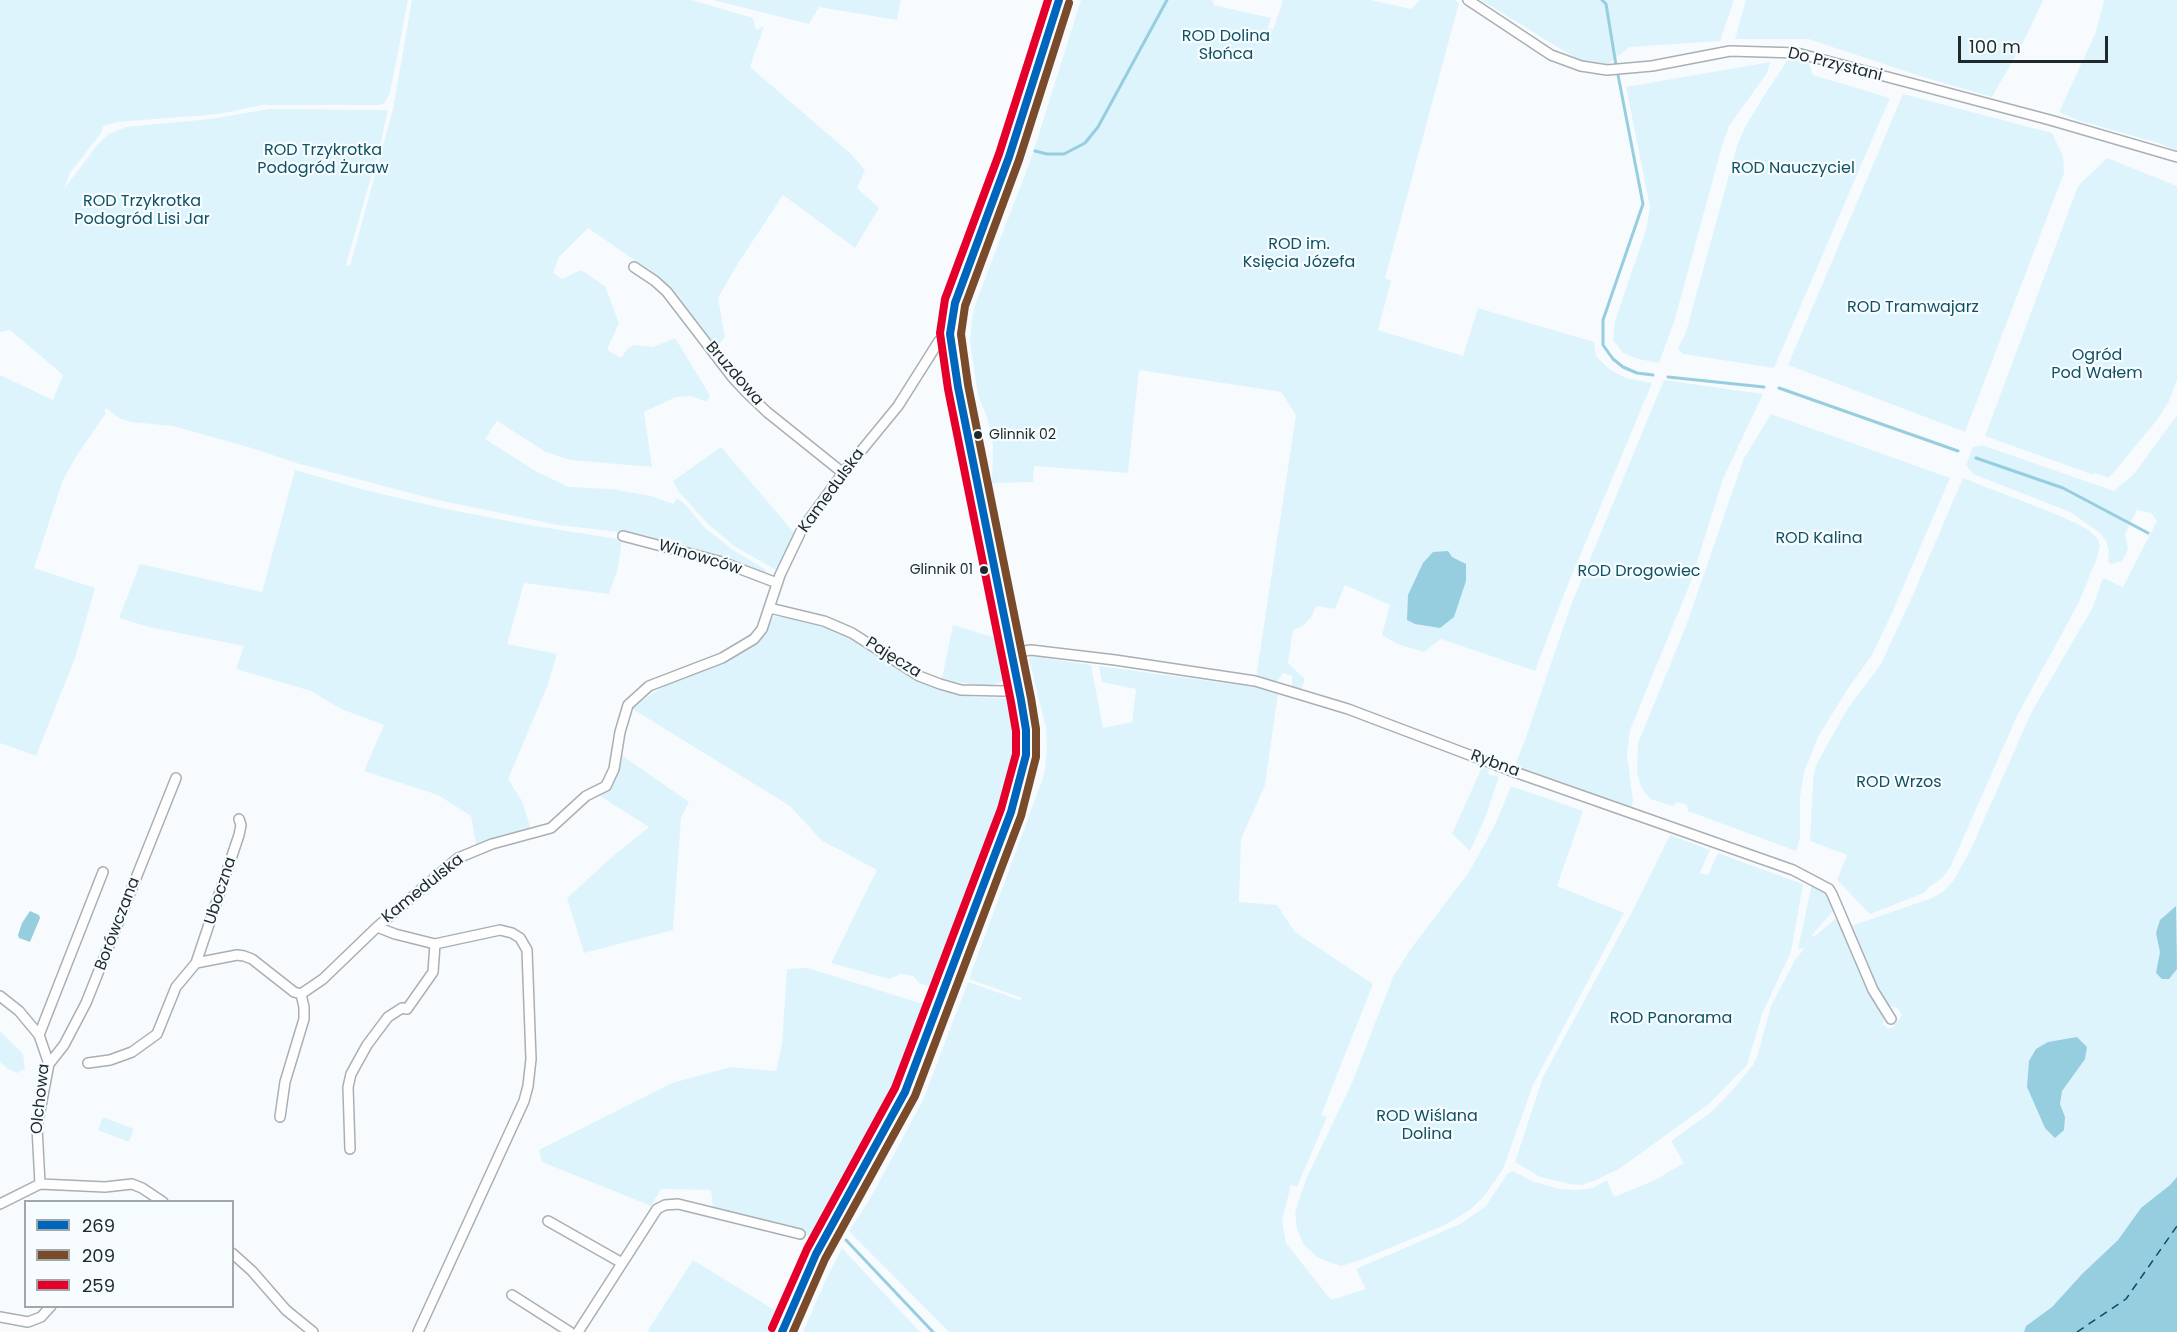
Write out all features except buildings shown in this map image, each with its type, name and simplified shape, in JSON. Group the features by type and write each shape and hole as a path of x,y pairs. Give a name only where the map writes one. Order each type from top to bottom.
{"main road":[{"path":"782,1332 816,1254 905,1092 1011,812 1026,755 1026,730 1019,689 958,387 950,334 955,303 1009,157 1059,0"}],"street":[{"name":"Do Przystani","path":"1468,0 1551,55 1581,66 1607,70 1652,66 1730,51 1797,53 2050,120 2177,157"},
{"name":"Bruzdowa","path":"634,267 667,292 746,392 767,412 843,473"},
{"name":"Kamedulska","path":"418,1332 524,1101 531,1072 530,985 527,951 524,942 512,933 500,930 435,944 376,927 458,858 492,844 551,828 586,796 606,786 614,769 624,714 634,698 649,686 722,658 754,639 762,629 777,583 802,529 843,473 898,406 939,341 950,334"},
{"name":"Winowców","path":"623,536 722,562 777,583"},
{"name":"Pajęcza","path":"770,608 824,621 852,633 919,676 940,684 960,690 1019,689"},
{"name":"Rybna","path":"1011,653 1031,650 1255,681 1348,709 1509,770 1793,870 1829,889 1873,990 1891,1019"},
{"name":"Borówczana","path":"49,1065 64,1045 86,1003 176,778"},
{"name":"Uboczna","path":"196,963 239,836 241,825 239,819"},
{"path":"39,1035 103,872"},
{"path":"301,994 323,979 376,927"},
{"path":"350,1149 348,1087 351,1074 367,1045 388,1017 402,1008 407,1009 434,972 435,944"},
{"path":"88,1063 110,1060 132,1052 157,1034 176,987 196,963 237,955 244,956 252,959 294,992 301,994"},
{"path":"280,1117 285,1082 304,1018 301,994"},
{"name":"Olchowa","path":"0,996 19,1011 39,1035 49,1065 37,1127 40,1184"},
{"path":"0,1204 40,1184 105,1187 132,1184 160,1200"},
{"path":"579,1332 657,1209 665,1205 678,1204 800,1234"},
{"path":"548,1221 622,1263"},
{"path":"234,1255 252,1270 286,1310 313,1332"},
{"path":"512,1295 570,1332"},
{"path":"0,1317 28,1322 41,1317 49,1308"}],"green space":[{"path":"0,0 408,0 390,93 384,104 262,105 219,114 117,122 103,126 101,133 70,173 64,189 98,144 109,134 126,127 210,119 270,109 388,110 346,265 350,266 393,109 412,0 692,0 753,18 756,30 764,26 750,67 850,153 865,170 857,188 879,208 855,248 783,195 718,298 725,337 715,349 662,279 588,228 559,257 553,273 562,279 581,270 605,286 619,323 607,350 621,358 627,349 634,345 653,347 675,338 710,395 707,402 691,396 676,397 644,412 652,467 570,460 546,452 497,421 485,439 537,472 569,487 612,489 651,496 673,504 677,498 704,527 733,550 766,570 765,573 708,554 627,533 558,525 433,499 296,463 173,426 131,422 119,418 106,408 104,411 106,413 63,480 34,568 95,588 75,658 36,756 0,743 0,375 53,400 63,375 10,330 0,332"},
{"path":"713,0 901,0 897,20 819,7 809,24"},
{"path":"1081,0 1212,0 1214,5 1271,18 1268,28 1273,30 1283,0 1371,0 1411,9 1420,0 1455,0 1459,3 1385,278 1391,281 1378,330 1463,356 1478,308 1594,342 1596,356 1609,369 1626,378 1652,383 1566,589 1535,671 1441,639 1424,652 1397,644 1382,635 1390,605 1345,585 1335,609 1316,606 1312,616 1303,626 1293,630 1288,663 1305,679 1301,689 1292,686 1292,676 1283,673 1277,682 1258,677 1257,671 1296,415 1281,392 1139,370 1128,473 1034,466 1033,482 992,483 993,446 987,417 978,395 970,342 972,320 975,305 1032,156"},
{"path":"1481,0 1734,0 1720,41 1630,47 1608,64 1580,61"},
{"path":"1746,0 2043,0 2024,41 1992,97 1808,39 1735,39"},
{"path":"2104,0 2177,0 2177,151 2158,143 2077,120 2059,112 2096,32"},
{"name":"ROD Nauczyciel","path":"1795,58 1808,61 1813,75 1890,98 1774,368 1683,354 1678,349 1686,332 1737,146 1745,127 1765,94 1787,61"},
{"path":"1770,62 1767,73 1729,126 1675,319 1659,363 1623,353 1613,340 1615,321 1646,230 1650,207 1626,87"},
{"name":"ROD Tramwajarz","path":"1903,94 2052,133 2063,156 2064,173 1965,432 1788,365"},
{"name":"Ogród Pod Wałem","path":"2107,158 2177,186 2177,380 2168,403 2157,420 2109,478 2095,473 2094,475 1985,436 2078,186"},
{"name":"ROD Drogowiec","path":"1664,380 1763,394 1723,479 1690,584 1630,730 1627,754 1633,801 1632,806 1622,807 1520,770 1516,762 1571,605"},
{"name":"ROD Kalina","path":"1771,414 1950,478 1872,655 1818,737 1804,772 1800,797 1800,838 1796,851 1688,811 1687,805 1682,803 1678,802 1672,806 1650,799 1641,787 1637,773 1638,743 1686,626 1744,458"},
{"path":"2177,415 2177,1177 2154,1198 2118,1240 2052,1307 2027,1325 2026,1332 949,1332 849,1231 870,1199 923,1100 968,982 1020,1000 1022,998 969,979 1044,775 1047,751 1046,728 1029,659 1031,656 1091,665 1103,728 1132,722 1136,689 1102,682 1099,666 1254,687 1278,694 1265,785 1241,839 1239,902 1277,905 1295,932 1373,984 1321,1115 1327,1117 1297,1187 1291,1185 1282,1220 1286,1243 1331,1300 1366,1289 1356,1269 1460,1224 1485,1207 1508,1173 1513,1171 1532,1181 1559,1189 1593,1188 1607,1180 1614,1197 1655,1180 1684,1163 1671,1141 1711,1112 1730,1093 1757,1057 1771,1006 1795,960 1805,948 1798,949 1812,884 1830,897 1835,909 1812,935 1814,937 1835,919 1842,922 1884,1021 1883,1024 1887,1028 1892,1028 1902,1015 1897,1008 1887,1005 1881,997 1851,926 1932,898 1944,891 1953,881 1970,851 2032,711 2092,609 2103,578 2123,587 2157,521 2151,513 2137,510 2125,534 2128,549 2122,561 2111,564 2108,561 2109,551 2106,541 2100,533 2070,512 1973,474 1966,465 1973,447 1982,445 2114,491 2134,474"},
{"path":"721,447 796,535 776,570 734,546 708,524 679,492 673,481"},
{"path":"295,470 365,490 446,509 622,541 618,568 609,594 524,583 507,644 557,654 547,687 508,779 522,801 530,826 527,833 476,845 471,816 438,795 364,771 384,725 341,709 311,691 236,669 244,646 149,627 119,618 140,564 262,592"},
{"name":"ROD Wrzos","path":"1963,478 2063,517 2089,530 2098,539 2100,546 2079,602 2017,716 1951,866 1943,877 1924,893 1870,914 1837,880 1847,855 1810,841 1813,779 1816,765 1848,708 1881,664"},
{"path":"774,616 814,621 847,636 939,690 972,697 1008,698 1016,704 1019,740 1009,788 936,988 920,984 913,976 901,974 889,979 831,963 877,870 821,840 790,806 631,708 672,681 731,657 761,638"},
{"path":"953,625 996,638 1005,680 990,686 955,682 942,678"},
{"path":"620,754 689,802 681,818 673,930 584,953 567,898 649,827 600,796 613,784"},
{"path":"1482,767 1489,770 1488,774 1499,777 1485,818 1470,851 1452,834"},
{"name":"ROD Wiślana Dolina","path":"1511,786 1583,811 1557,886 1624,913 1533,1085 1503,1169 1485,1195 1470,1210 1445,1225 1358,1261 1341,1266 1329,1262 1317,1257 1304,1245 1297,1229 1295,1212 1306,1179 1352,1083 1393,977 1410,950 1469,872 1495,825"},
{"name":"ROD Panorama","path":"1670,835 1710,850 1700,873 1708,875 1718,853 1803,884 1791,952 1762,1014 1747,1065 1709,1104 1619,1169 1596,1180 1582,1185 1540,1177 1515,1162 1543,1077 1632,912"},
{"path":"808,968 926,1005 903,1070 887,1106 812,1236 713,1208 711,1190 661,1189 651,1206 542,1162 539,1150 672,1083 731,1067 776,1071 782,1044 787,969"},
{"path":"0,1031 23,1054 25,1069 17,1073 0,1062"},
{"path":"103,1117 134,1129 129,1142 98,1130"},
{"path":"830,1240 833,1245 792,1332 788,1332"},
{"path":"842,1248 920,1332 803,1332"},
{"path":"693,1260 781,1314 775,1332 647,1332"}],"water":[{"path":"1448,551 1452,557 1466,564 1466,581 1454,617 1440,628 1415,624 1407,620 1408,595 1423,563 1433,552"},
{"path":"2176,906 2177,969 2169,979 2162,979 2156,973 2160,952 2156,933 2160,920"},
{"path":"30,911 39,915 40,918 30,942 19,938 18,935"},
{"path":"2077,1037 2087,1047 2085,1059 2062,1091 2060,1104 2065,1117 2064,1130 2055,1138 2045,1128 2027,1087 2029,1061 2036,1049 2048,1042"},
{"path":"2177,1177 2177,1332 2024,1332 2026,1326 2052,1307 2118,1240 2141,1208"}],"waterway":[{"path":"1035,151 1064,154 1085,143 1098,127 1167,0"},
{"path":"1602,0 1606,4 1616,65"},
{"path":"1618,75 1643,204 1603,320 1603,345 1613,359 1623,367 1637,373 1653,375"},
{"path":"1668,377 1764,387"},
{"path":"1779,388 1958,451"},
{"path":"1976,458 2063,488 2148,533"},
{"path":"1002,654 1006,672"},
{"path":"1015,708 1018,734 1015,769"},
{"path":"837,1233 846,1221 915,1094 995,884 1031,786 1036,758 1037,728 1034,712"},
{"path":"935,990 1009,796"},
{"path":"814,1242 888,1108 929,1008"},
{"path":"846,1240 933,1332"}],"ferry route":[{"path":"2077,1332 2126,1299 2177,1226"}],"transit line":[{"name":"259","path":"772,1328 807,1249 895,1088 1001,809 1016,754 1016,731 1011,702 948,389 940,333 945,299 999,154 1048,0"},
{"name":"269","path":"782,1332 816,1254 905,1092 1011,812 1026,755 1026,730 1021,700 958,387 950,334 955,303 1009,157 1059,0"},
{"name":"209","path":"793,1332 825,1259 915,1096 1021,816 1036,757 1036,729 1031,698 968,385 961,334 965,306 1019,160 1069,3"}],"place":[{"name":"Glinnik 02","path":"978,435"},
{"name":"Glinnik 01","path":"984,570"}],"park label":[{"name":"ROD Dolina Słońca","path":"1226,46"},
{"name":"ROD Trzykrotka Podogród Żuraw","path":"323,160"},
{"name":"ROD Trzykrotka Podogród Lisi Jar","path":"142,211"},
{"name":"ROD im. Księcia Józefa","path":"1299,254"}]}
